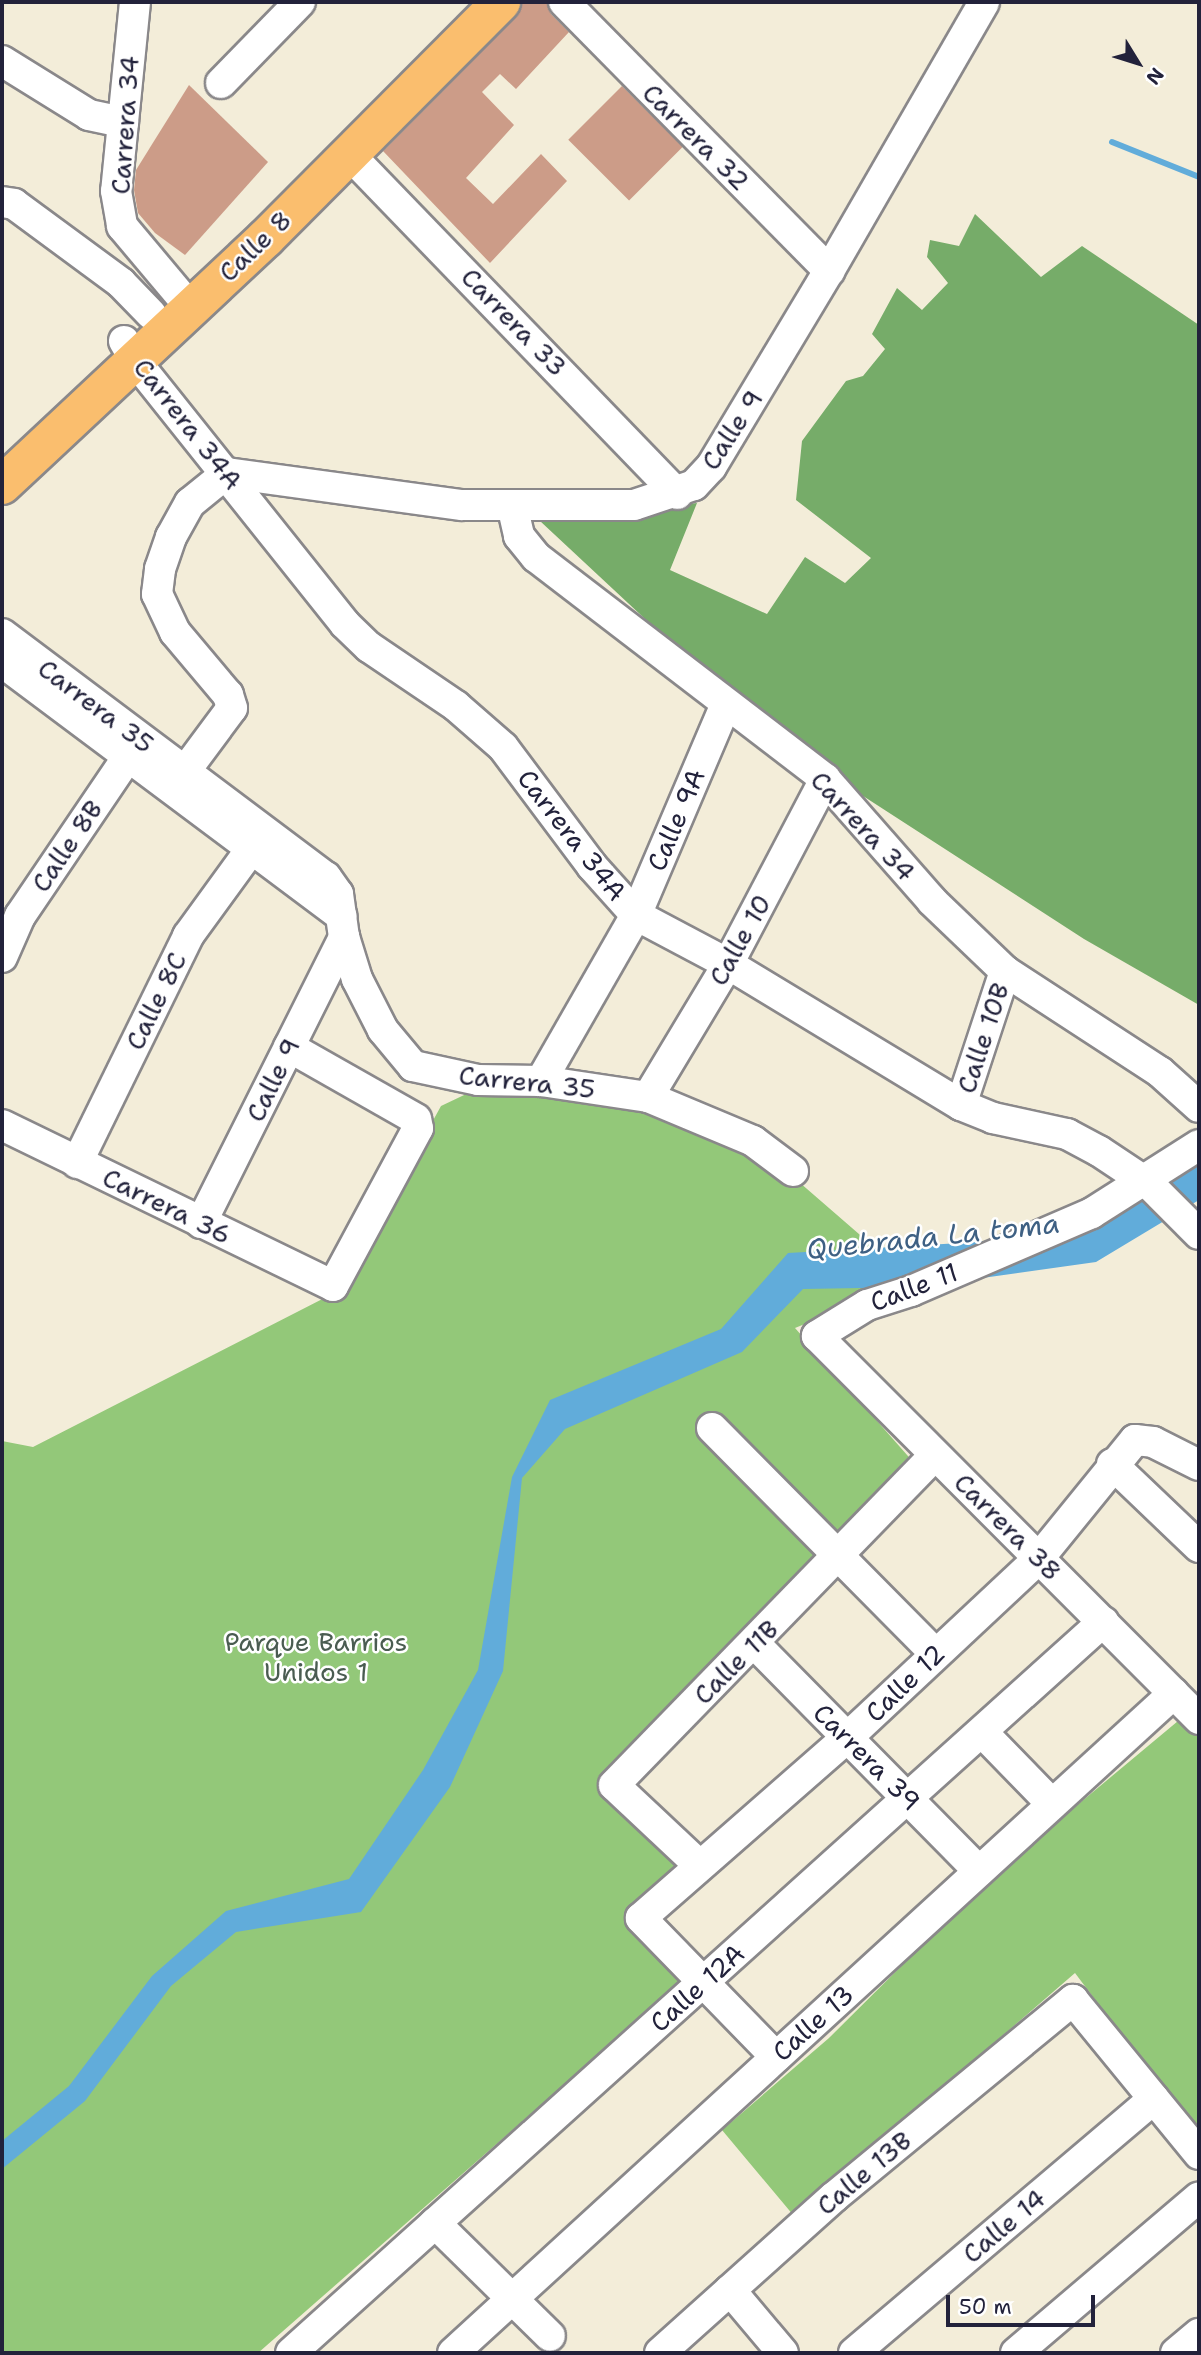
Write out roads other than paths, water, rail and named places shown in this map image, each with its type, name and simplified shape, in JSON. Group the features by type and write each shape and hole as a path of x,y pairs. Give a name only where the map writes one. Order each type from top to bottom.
{"main road":[{"name":"Calle 8","path":"2,485 173,304 478,2"},
{"name":"Calle 8","path":"173,304 348,153 502,2"},
{"name":"Calle 8","path":"2,453 130,352"}],"street":[{"name":"Carrera 34","path":"135,2 116,191 122,226 173,304"},
{"path":"221,83 300,2"},
{"name":"Carrera 32","path":"564,2 830,271"},
{"name":"Calle 9","path":"227,473 462,505 634,505 677,494 711,467 830,271 976,5"},
{"path":"2,61 89,115 123,122"},
{"name":"Carrera 33","path":"348,153 677,494"},
{"path":"2,202 14,204 121,283 173,304"},
{"name":"Carrera 34A","path":"130,352 345,624 369,646 456,706 503,747 592,866 636,915 728,964 961,1105 993,1118 1067,1134 1147,1183 1195,1229"},
{"path":"178,781 232,708 228,695 175,632 156,594 171,537 190,503 227,473"},
{"name":"Carrera 34","path":"512,505 519,536 536,556 825,779 932,901 1005,971 1160,1072 1199,1107"},
{"name":"Carrera 35","path":"2,634 134,747 178,781 343,926"},
{"name":"Carrera 35","path":"4,669 134,747"},
{"name":"Calle 9A","path":"541,1081 636,915 726,704"},
{"name":"Calle 8B","path":"2,957 20,916 134,747"},
{"name":"Calle 10","path":"648,1097 728,964 825,779"},
{"name":"Carrera 35","path":"178,781 326,877 338,894 343,926 357,979 383,1030 413,1066 478,1080 541,1081 648,1097 753,1141 793,1171"},
{"name":"Calle 8C","path":"77,1164 188,936 252,848"},
{"name":"Calle 9","path":"201,1223 289,1047 343,926"},
{"name":"Calle 10B","path":"961,1105 1005,971"},
{"name":"Carrera 36","path":"2,1125 77,1164 333,1286 418,1128 416,1119 289,1047"},
{"name":"Calle 11","path":"817,1336 867,1305 911,1291 1092,1213 1147,1183 1199,1145"},
{"name":"Carrera 38","path":"817,1336 1199,1718"},
{"path":"712,1428 840,1554 935,1653"},
{"name":"Calle 12","path":"703,1982 641,1918 698,1864 848,1737 1039,1558 1112,1464 1135,1440 1153,1442 1199,1465"},
{"name":"Calle 11B","path":"698,1864 614,1785 755,1644 935,1455"},
{"path":"1112,1464 1199,1547"},
{"name":"Calle 12A","path":"291,2353 1103,1622"},
{"name":"Carrera 39","path":"755,1644 979,1871"},
{"name":"Calle 13","path":"453,2353 1174,1693"},
{"path":"982,1732 1052,1804"},
{"path":"703,1982 776,2057"},
{"name":"Calle 13B","path":"660,2353 834,2197 1073,2000 1154,2099"},
{"path":"1154,2099 1199,2154"},
{"name":"Calle 14","path":"863,2350 1154,2099"},
{"path":"1016,2353 1199,2197"},
{"path":"435,2223 550,2336"},
{"path":"730,2290 783,2353"},
{"path":"1176,2353 1199,2334"}],"water":[{"path":"1199,1153 1199,1200 1096,1262 918,1287 803,1289 742,1352 565,1429 522,1478 503,1671 450,1787 361,1912 236,1932 171,1986 85,2101 2,2169 2,2141 69,2086 152,1976 226,1911 349,1879 423,1770 478,1670 512,1477 550,1400 721,1329 788,1253 978,1242 1106,1217"}],"waterway":[{"path":"1112,142 1199,177"}],"water label":[{"name":"Quebrada La toma","path":"933,1236"}],"park label":[{"name":"Parque Barrios Unidos 1","path":"316,1657"}]}
